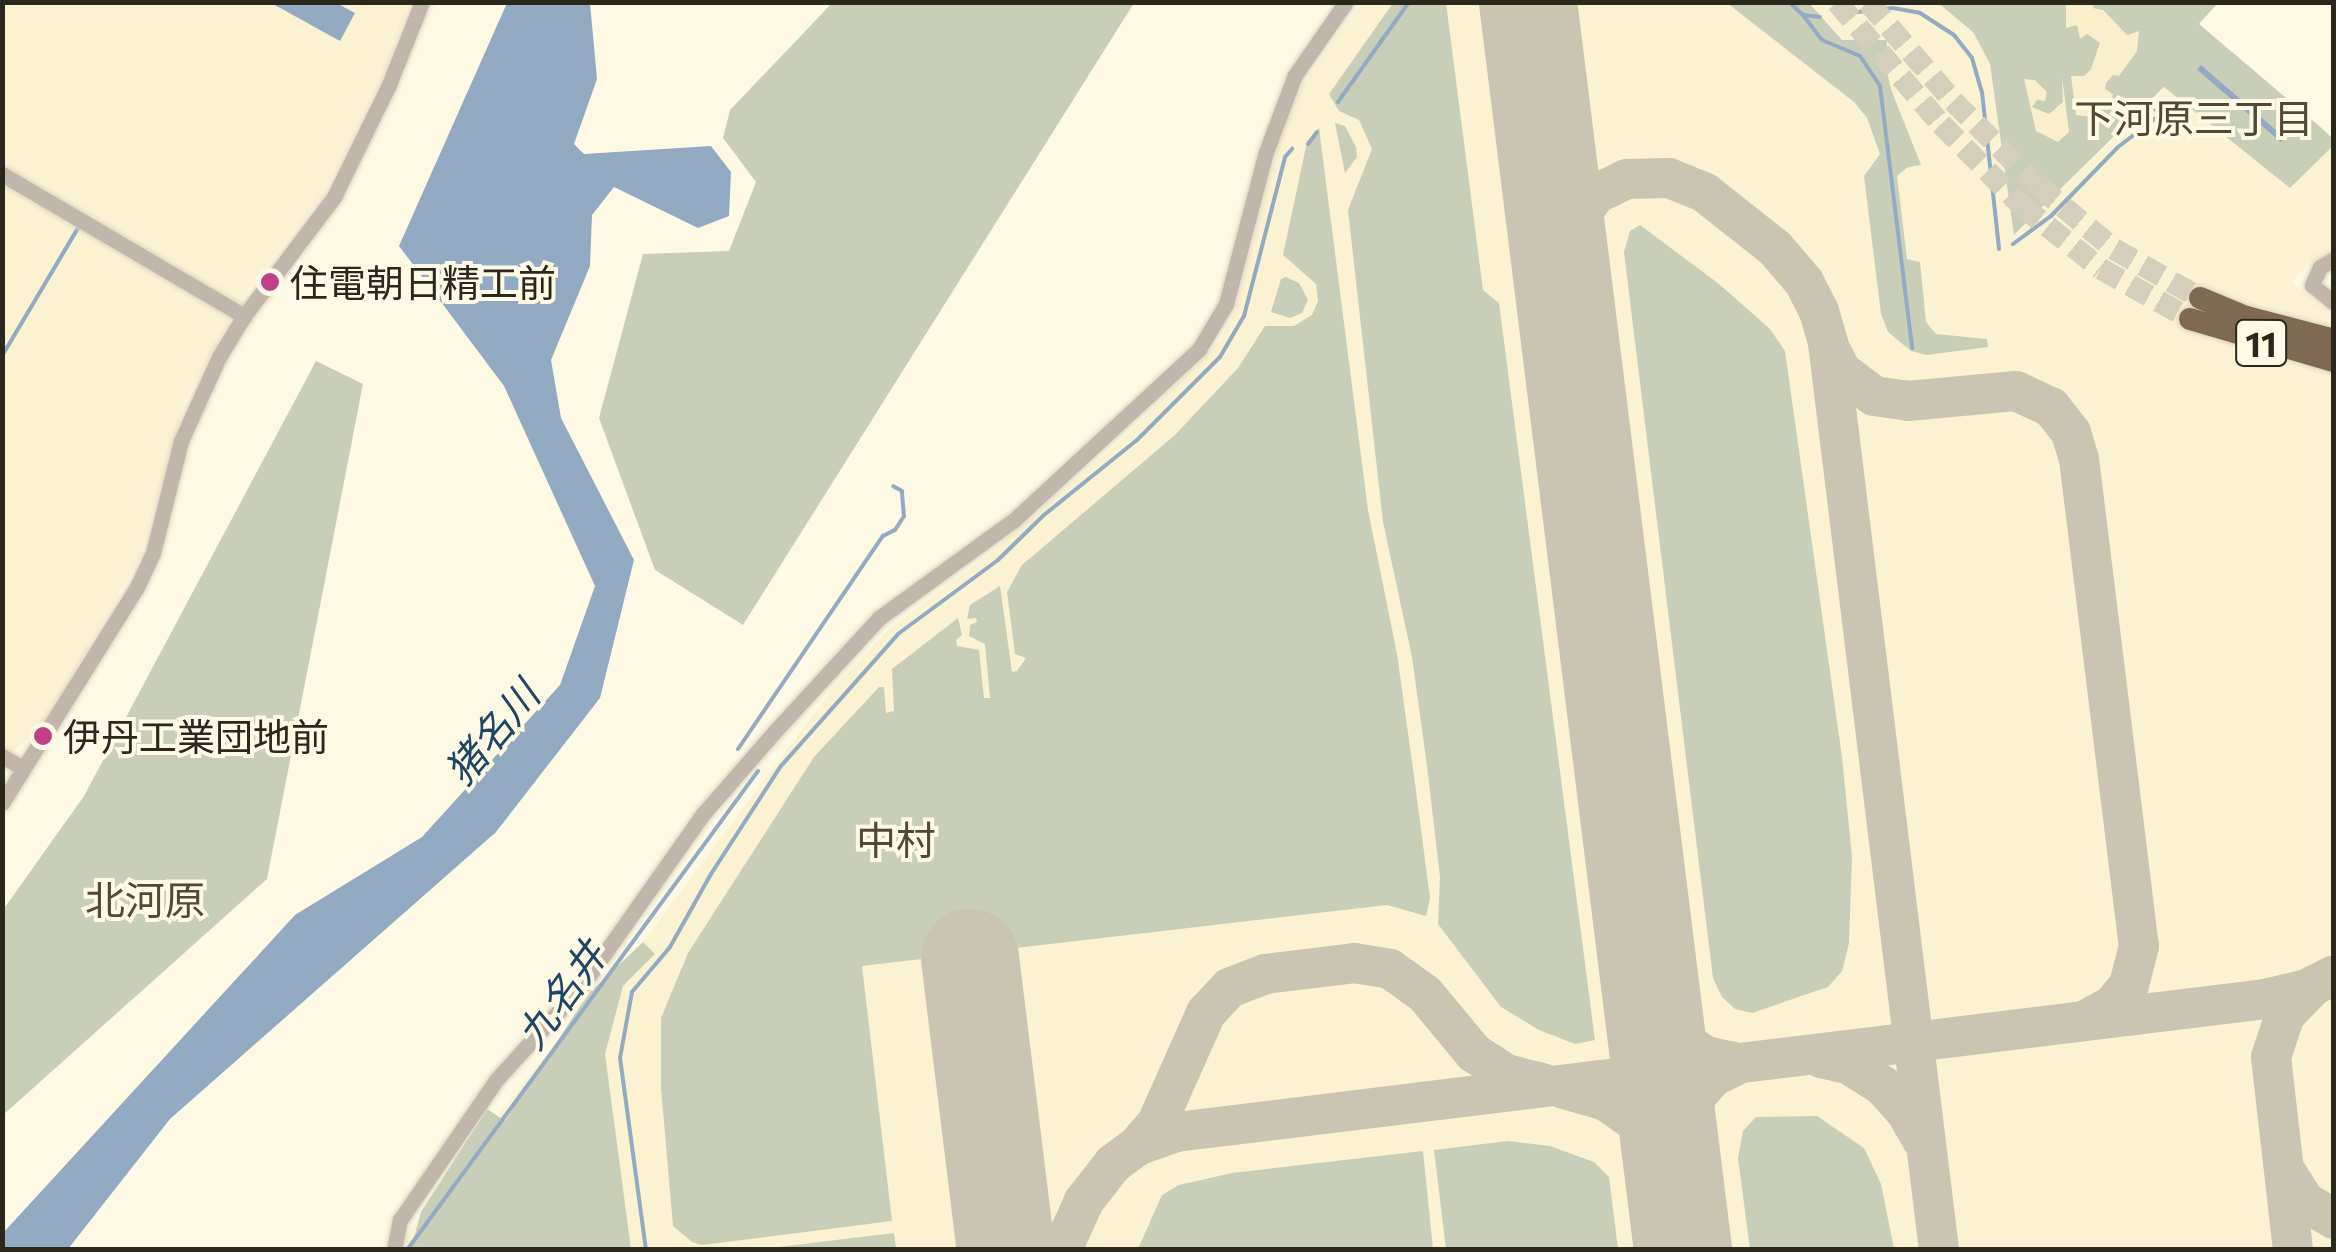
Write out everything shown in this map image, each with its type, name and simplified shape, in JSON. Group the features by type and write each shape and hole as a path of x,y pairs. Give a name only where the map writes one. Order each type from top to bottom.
{"highway":[{"name":"11","path":"2334,340 2195,308 2334,361"}],"street":[{"path":"2,803 136,586 152,553 181,440 219,357 244,316 334,197 388,87 422,2"},
{"path":"394,1250 400,1220 497,1079 583,984 703,814 776,730 879,618 1014,520 1199,349 1226,304 1266,152 1295,75 1346,2"},
{"path":"2,174 244,316"},
{"path":"2334,260 2320,268 2312,285 2334,303"},
{"path":"2,756 23,768"}],"shaded area":[{"path":"2,3 410,3 384,73 322,196 237,304 3,167"},
{"path":"1361,3 1937,3 1973,32 1990,64 2015,235 2165,88 2290,188 2333,147 2333,253 2308,264 2292,283 2332,316 2334,324 2333,1249 404,1250 405,1237 534,1069 643,942 834,687 889,629 989,554 1126,436 1220,340 1235,311 1281,131 1302,86"},
{"path":"3,182 228,315 229,321 186,399 139,559 43,726 11,753 3,768"}],"green space":[{"path":"833,2 1134,3 743,625 655,570 599,418 643,254 729,251 756,182 723,138 730,110"},
{"path":"1393,3 1446,3 1483,290 1499,303 1595,1040 1575,1044 1539,1030 1501,1007 1438,924 1440,877 1427,766 1412,657 1383,522 1348,210 1372,149 1359,120 1339,111 1329,94"},
{"path":"1727,3 1809,3 1842,40 1887,40 1885,65 1892,92 1921,165 1908,167 1897,176 1907,259 1920,262 1926,322 1936,334 1987,339 1988,347 1927,355 1911,351 1888,332 1881,314 1864,176 1880,154 1867,118 1854,102"},
{"path":"1938,3 2218,3 2199,24 2325,131 2333,139 2333,146 2290,188 2164,87 2014,235 1990,64 1973,32"},
{"path":"1335,123 1345,126 1356,147 1357,157 1345,173"},
{"path":"1319,128 1368,510 1397,654 1414,776 1430,898 1426,916 1387,905 862,966 892,1221 702,1245 692,1242 673,1226 661,1088 661,1018 688,953 814,757 879,687 884,687 886,713 894,711 892,669 958,618 962,635 956,640 957,646 979,650 984,698 990,698 985,644 969,636 970,625 977,622 976,618 967,619 970,605 1000,586 1012,672 1017,671 1026,658 1015,654 1007,592 1022,565 1175,435 1238,368 1265,326 1294,326 1312,315 1318,301 1316,284 1283,255 1307,142"},
{"path":"1640,225 1719,284 1770,329 1785,351 1842,757 1852,857 1849,943 1842,971 1828,987 1752,1013 1735,1009 1722,997 1713,978 1624,252 1630,231"},
{"path":"1286,277 1299,283 1308,300 1302,313 1290,318 1271,312 1281,279"},
{"path":"316,361 363,384 267,879 3,1115 3,910 84,796"},
{"path":"643,942 655,954 623,986 605,1054 631,1249 411,1249 421,1212 487,1109 505,1121 588,994"},
{"path":"1817,1116 1864,1148 1881,1184 1894,1249 1750,1249 1738,1158 1743,1131 1756,1117"},
{"path":"1508,1141 1550,1146 1594,1162 1609,1177 1618,1249 1446,1249 1434,1150"},
{"path":"1423,1151 1433,1249 1138,1249 1162,1195 1179,1185 1232,1173"},
{"path":"894,1233 896,1249 761,1249"}],"sand":[{"path":"2066,3 2094,3 2093,8 2103,10 2127,35 2139,31 2137,51 2119,76 2113,75 2106,83 2105,89 2113,94 2111,107 2097,105 2094,117 2076,115 2071,76 2084,76 2091,69 2100,43 2087,34 2080,39 2077,25 2066,28"},
{"path":"2062,76 2069,132 2058,142 2036,131 2024,79 2035,80 2047,92 2045,101 2037,100 2032,107 2049,114 2063,102"}],"water":[{"path":"336,3 355,13 340,41 273,4"},
{"name":"猪名川","path":"507,3 590,3 597,79 574,144 584,154 711,146 731,172 729,216 698,228 614,187 592,215 590,266 551,360 561,418 634,560 600,698 496,832 170,1119 68,1249 3,1249 3,1233 295,915 422,837 560,685 595,586 504,386 399,246"},
{"path":"2201,65 2285,138 2281,142 2197,70"}],"waterway":[{"path":"1338,102 1409,2"},
{"path":"1789,2 1803,15 1820,17"},
{"path":"1849,13 1893,8 1920,13 1954,35 1972,58 1982,92 1999,249"},
{"path":"1803,15 1822,40 1860,56 1880,86 1912,348"},
{"path":"2013,244 2051,216 2118,147 2160,115 2151,104"},
{"path":"1308,144 1317,132"},
{"path":"646,1250 620,1058 632,992 670,947 711,874 781,766 898,634 998,560 1044,515 1137,440 1220,357 1244,316 1285,157 1292,149"},
{"path":"2,356 78,228"},
{"name":"九名井","path":"738,749 883,536 895,530 904,516 902,491 893,486"},
{"name":"九名井","path":"407,1250 758,771"}],"taxiway":[{"path":"1563,276 1563,248 1570,229 1596,194 1627,179 1669,178 1704,192 1775,248 1804,282 1819,311 1828,343 1939,1250"},
{"path":"1829,347 1841,371 1874,396 1908,401 2016,391 2051,407 2071,433 2079,459 2139,946 2129,985 2113,1005 2088,1019"},
{"path":"1137,1146 1157,1123 1206,1013 1229,988 1265,974 1354,963 1390,969 1425,994 1474,1053 1506,1074 1542,1083"},
{"path":"1062,1250 1084,1201 1113,1164 1137,1146 1176,1132 2265,999 2307,989 2334,975"},
{"path":"1651,984 1660,1014 1682,1040 1706,1056 1735,1062"},
{"path":"2293,1250 2271,1057 2285,1015 2314,985"},
{"path":"1821,1058 1848,1064 1882,1085 1906,1112 1922,1140"},
{"path":"1672,1162 1674,1133 1686,1107 1714,1076 1733,1067"},
{"path":"1564,1089 1606,1101 1637,1123 1659,1149 1675,1191"},
{"path":"2285,1170 2304,1201 2334,1219"}],"runway":[{"path":"1528,2 1683,1250"},
{"path":"970,958 1006,1250"}],"tunnel":[{"path":"1837,2 1941,124 2022,206 2101,269 2190,319"},
{"path":"1868,2 1953,101 2038,186 2114,249 2200,298"}],"place":[{"name":"住電朝日精工前","path":"270,282"},
{"name":"伊丹工業団地前","path":"43,736"}],"district":[{"name":"下河原三丁目","path":"2194,117"},
{"name":"中村","path":"896,839"},
{"name":"北河原","path":"145,899"}]}
